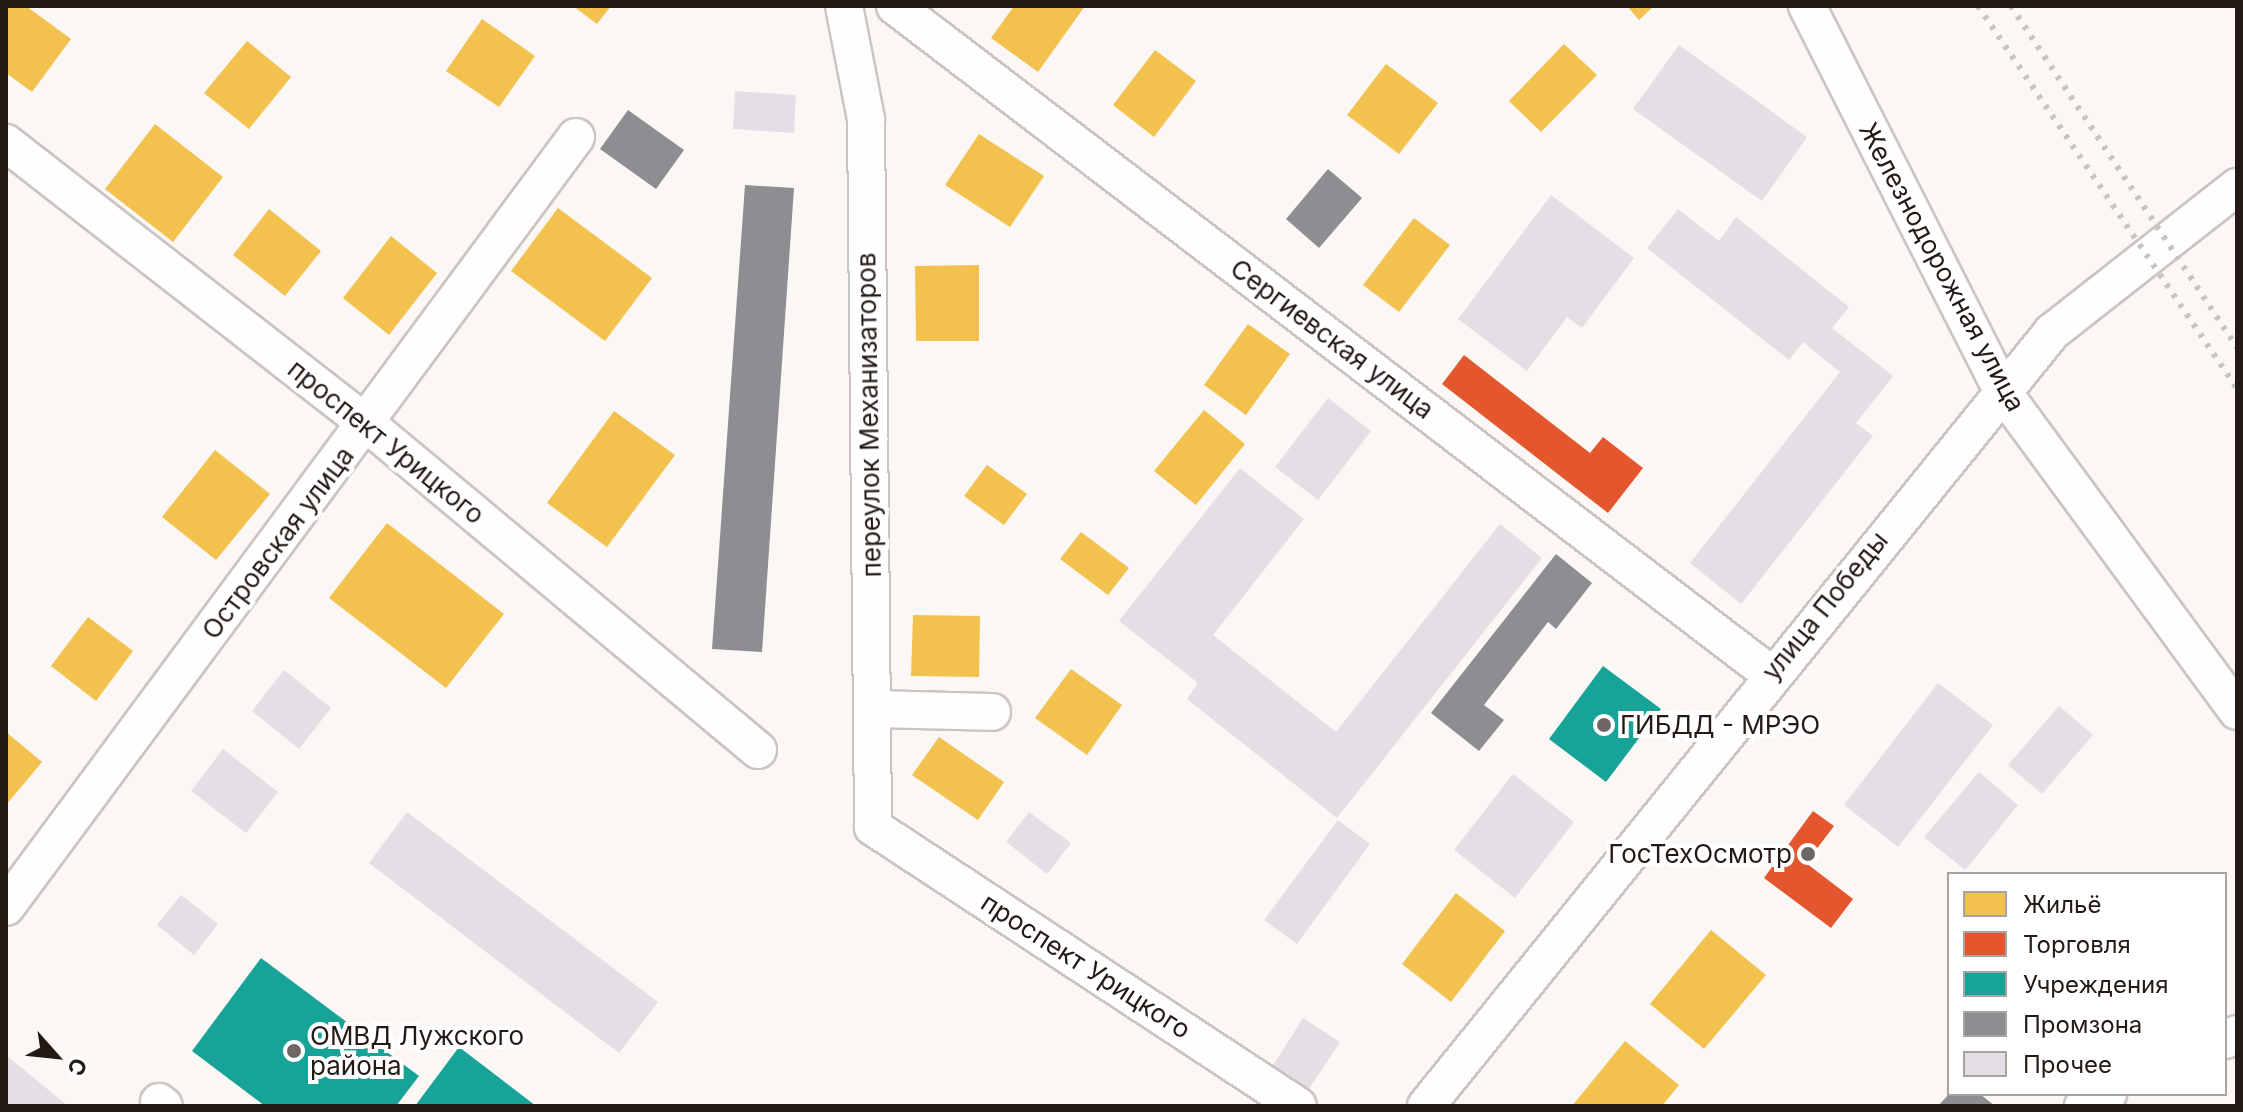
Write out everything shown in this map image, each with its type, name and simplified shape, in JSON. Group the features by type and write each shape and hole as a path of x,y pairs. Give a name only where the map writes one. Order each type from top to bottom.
{"street":[{"name":"переулок Механизаторов","path":"844,6 866,119 873,827"},
{"name":"Сергиевская улица","path":"895,6 1769,673"},
{"name":"Железнодорожная улица","path":"1807,6 2002,391 2237,711"},
{"name":"Островская улица","path":"6,907 367,424 576,137"},
{"name":"проспект Урицкого","path":"6,143 367,424 758,750"},
{"name":"улица Победы","path":"1426,1106 1769,673 2052,332 2237,187"},
{"path":"872,709 992,712"},
{"name":"проспект Урицкого","path":"873,827 1298,1106"},
{"path":"2083,1106 2104,1096"}],"building: Жильё":[{"path":"6,6 26,6 71,39 32,92 6,73"},
{"path":"573,6 611,6 597,24"},
{"path":"1014,6 1085,6 1038,72 991,38"},
{"path":"1627,6 1654,6 1639,20"},
{"path":"482,19 535,56 499,107 446,71"},
{"path":"247,41 291,77 249,129 204,93"},
{"path":"1564,44 1597,75 1541,132 1509,101"},
{"path":"1155,50 1196,81 1154,137 1113,105"},
{"path":"1386,64 1438,103 1399,154 1347,115"},
{"path":"155,124 223,177 173,242 105,189"},
{"path":"979,134 1044,176 1010,227 945,185"},
{"path":"558,208 652,278 605,341 511,271"},
{"path":"269,209 321,251 285,296 233,255"},
{"path":"1414,218 1450,245 1399,312 1363,285"},
{"path":"391,236 437,273 389,335 343,298"},
{"path":"979,265 979,341 916,341 915,266"},
{"path":"1248,324 1290,354 1246,415 1204,385"},
{"path":"1204,410 1245,444 1196,505 1154,471"},
{"path":"614,411 675,455 607,547 547,503"},
{"path":"215,450 270,494 216,560 162,517"},
{"path":"987,465 1027,494 1004,525 964,496"},
{"path":"387,523 504,614 446,688 329,598"},
{"path":"1081,532 1129,568 1108,595 1060,559"},
{"path":"913,615 980,616 979,677 911,676"},
{"path":"88,617 133,651 96,701 51,666"},
{"path":"1071,669 1122,705 1087,755 1035,718"},
{"path":"6,732 42,762 6,805"},
{"path":"939,737 1004,782 978,820 912,775"},
{"path":"1456,893 1505,931 1451,1002 1402,964"},
{"path":"1711,930 1766,975 1704,1049 1650,1004"},
{"path":"1625,1041 1679,1085 1662,1106 1572,1106"}],"building: Торговля":[{"path":"1464,355 1590,453 1603,437 1643,468 1608,513 1442,384"},
{"path":"1813,811 1834,826 1806,863 1853,899 1831,928 1764,878"}],"building: Учреждения":[{"path":"1603,666 1661,709 1606,782 1549,739"},
{"path":"261,958 419,1076 396,1106 265,1106 192,1051"},
{"path":"459,1047 536,1106 415,1106"}],"building: Промзона":[{"path":"628,110 684,150 656,189 600,149"},
{"path":"1328,169 1362,198 1319,248 1286,219"},
{"path":"745,185 794,188 762,652 712,649"},
{"path":"1556,554 1592,583 1556,629 1548,622 1484,705 1504,720 1479,751 1431,713"},
{"path":"1947,1096 1982,1096 1995,1106 1938,1106"}],"building: Прочее":[{"path":"1679,45 1807,137 1762,201 1633,109"},
{"path":"735,91 796,95 794,133 733,129"},
{"path":"1551,195 1634,258 1582,328 1567,317 1527,371 1458,319"},
{"path":"1678,209 1719,241 1736,217 1849,307 1832,328 1893,376 1856,423 1873,436 1741,604 1690,563 1840,372 1803,342 1789,360 1647,248"},
{"path":"1328,398 1371,431 1318,500 1275,467"},
{"path":"1240,468 1304,519 1213,635 1336,732 1500,524 1542,558 1337,818 1187,699 1198,683 1119,621"},
{"path":"284,670 331,708 299,749 252,711"},
{"path":"1938,683 1993,725 1898,847 1844,805"},
{"path":"2059,706 2093,735 2042,794 2008,765"},
{"path":"223,749 278,792 246,833 191,791"},
{"path":"1979,772 2018,805 1965,870 1924,837"},
{"path":"1513,774 1574,822 1515,898 1454,850"},
{"path":"407,812 658,1002 619,1053 369,863"},
{"path":"1029,812 1071,843 1047,874 1006,842"},
{"path":"1338,820 1370,844 1297,944 1264,920"},
{"path":"181,895 218,924 194,955 157,925"},
{"path":"1303,1018 1340,1042 1303,1098 1267,1075"},
{"path":"6,1055 68,1106 6,1106"}],"railway":[{"path":"1978,6 2237,389"},
{"path":"2011,6 2237,348"}],"place":[{"name":"ГИБДД - МРЭО","path":"1604,725"},
{"name":"ГосТехОсмотр","path":"1808,854"},
{"name":"ОМВД Лужского района","path":"294,1051"}]}
